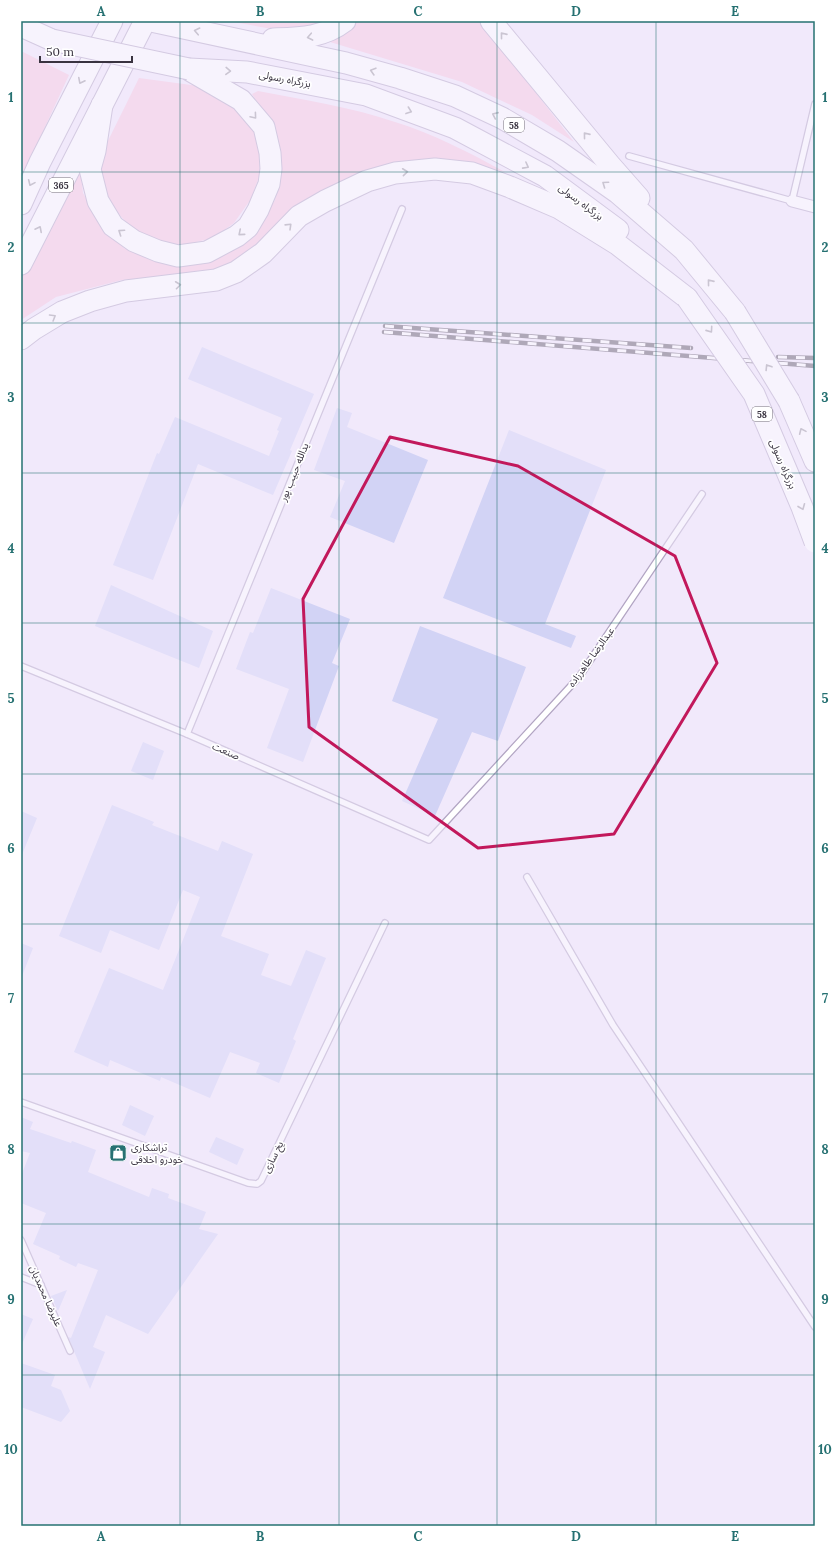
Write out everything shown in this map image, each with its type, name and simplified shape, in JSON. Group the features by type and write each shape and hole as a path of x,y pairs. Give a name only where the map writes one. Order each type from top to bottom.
{"highway":[{"name":"365","path":"21,204 40,162 112,21"},
{"name":"365","path":"21,264 145,21"},
{"name":"58","path":"151,21 346,63 400,78 455,96 502,118 558,151 618,193 684,250 735,312 789,401 815,461"},
{"path":"235,39 307,37 324,34 345,21"},
{"path":"491,21 610,165 684,250"},
{"name":"58","path":"21,26 52,40 189,69"},
{"path":"102,105 95,151 90,169 98,200 113,226 134,241 158,251 178,256 207,252 237,236 248,226 258,210 269,184 271,169 270,153 264,127 241,100 189,69"},
{"name":"بزرگراه رسولی","path":"189,69 247,72 366,95 455,128 545,176 625,236 687,298 754,394 802,506 815,542"},
{"path":"21,339 34,328 62,312 90,301 126,291 216,280 236,272 263,253 299,216 325,201 367,181 395,173 435,169 472,173 559,208 617,244 687,298"}],"street":[{"path":"792,201 815,207"}],"lane":[{"path":"629,156 792,201 815,104"},
{"name":"یدالله حبیب پور","path":"187,734 402,209"},
{"name":"عبدالرضا طاهرزاده","path":"429,840 579,677 702,494"},
{"name":"صنعت","path":"21,666 187,734 429,840"},
{"path":"527,877 613,1025 815,1327"},
{"name":"یخ سازی","path":"21,1102 248,1184 257,1184 261,1181 385,923"},
{"name":"علیرضا محمدیان","path":"21,1240 70,1351"},
{"path":"21,1277 41,1285"}],"highlighted area":[{"path":"390,437 518,466 675,556 717,663 614,834 478,848 309,727 303,599"}],"shaded area":[{"path":"228,21 325,21 313,28 283,31"},
{"path":"358,21 480,21 574,142 532,115 462,82 330,42"},
{"path":"21,51 69,75 21,179"},
{"path":"139,78 206,87 238,108 254,129 259,150 260,174 251,199 234,223 213,238 184,245 157,242 133,230 117,212 105,192 99,172 100,157"},
{"path":"258,91 344,108 395,122 438,138 505,172 455,161 416,164 281,226 240,257 219,270 122,280 56,297 21,320 21,277 79,160 83,193 99,222 124,248 165,264 206,262 255,233 275,200 281,162 275,130 252,94"}],"building":[{"path":"202,347 314,394 273,495 198,464 153,580 113,565 157,453 159,454 175,417 269,456 279,431 277,430 282,418 188,379"},
{"path":"337,408 352,413 347,427 428,460 394,543 330,517 345,481 314,470"},
{"path":"509,430 606,470 545,624 576,636 571,648 443,598"},
{"path":"111,585 213,631 199,668 95,626"},
{"path":"271,588 350,619 332,663 339,666 303,762 267,748 289,689 236,669 250,632 253,633"},
{"path":"420,626 526,667 498,741 472,732 435,816 402,801 438,719 392,701"},
{"path":"143,742 164,751 153,780 131,771"},
{"path":"112,805 154,822 152,825 218,851 222,841 253,854 221,936 269,954 261,975 291,986 306,950 326,958 293,1039 296,1041 279,1083 256,1073 260,1063 230,1052 210,1098 161,1077 160,1081 110,1060 108,1067 74,1052 109,968 163,990 200,897 183,890 159,950 110,930 101,953 59,936"},
{"path":"21,811 37,818 21,857"},
{"path":"21,943 33,948 22,976 21,976"},
{"path":"130,1105 154,1116 145,1136 122,1125"},
{"path":"21,1117 33,1122 30,1129 71,1143 72,1141 96,1150 88,1172 149,1197 152,1188 169,1194 168,1198 206,1212 199,1229 218,1234 148,1334 106,1315 93,1347 105,1352 90,1389 68,1337 71,1338 98,1270 78,1263 76,1267 59,1259 60,1256 33,1244 46,1213 21,1203 21,1176 30,1153 21,1151"},
{"path":"216,1137 244,1149 237,1165 209,1152"},
{"path":"67,1290 58,1311 51,1296"},
{"path":"21,1314 33,1319 21,1346"},
{"path":"21,1363 55,1375 51,1386 61,1390 70,1411 61,1422 21,1407"}],"railway":[{"path":"385,326 691,348"},
{"path":"384,332 815,366"},
{"path":"778,357 815,358"}],"place":[{"name":"تراشکاری خودرو اخلاقی","path":"118,1153"}]}
